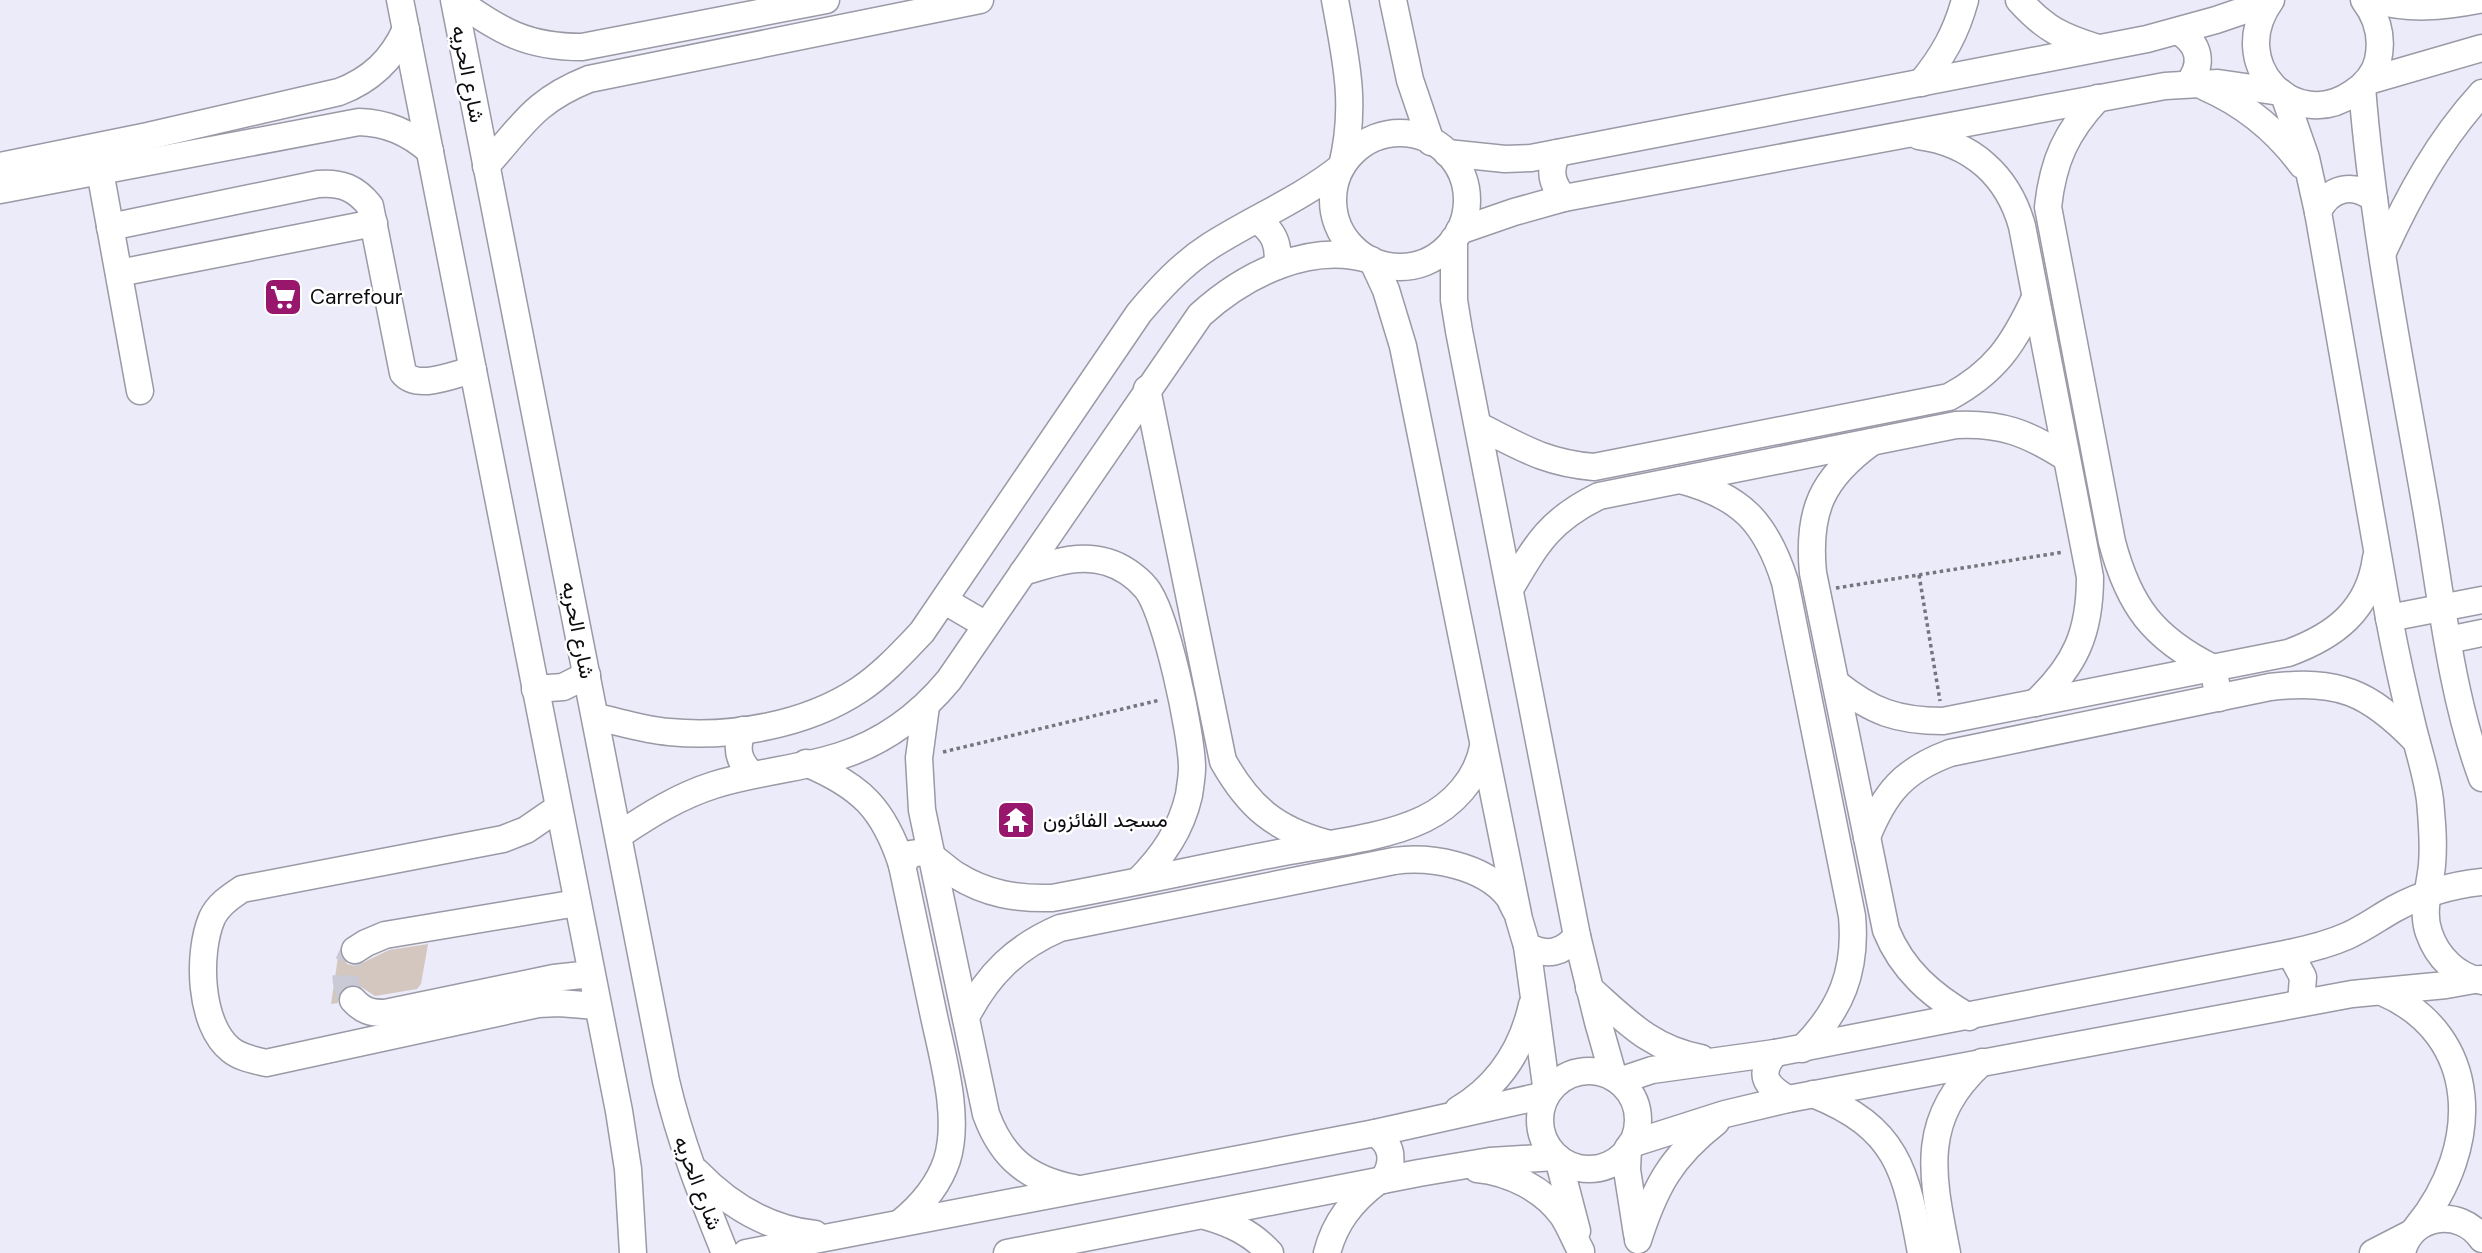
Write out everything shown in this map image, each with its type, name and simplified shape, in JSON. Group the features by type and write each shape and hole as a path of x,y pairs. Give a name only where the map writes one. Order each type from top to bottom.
{"street":[{"path":"400,0 625,1150 633,1253"},
{"path":"455,0 504,32 529,42 555,47 582,47 732,9 826,0"},
{"name":"شارع الحريه","path":"455,0 666,1082 689,1164 725,1253"},
{"path":"486,166 522,122 542,103 564,89 589,79 980,0"},
{"path":"1335,0 1346,58 1351,111 1349,137 1335,184 1335,220 1343,237 1355,250 1372,261 1387,290 1403,346 1483,746 1527,946 1546,1094"},
{"path":"1393,0 1410,80 1439,147 1462,176 1466,190 1466,204 1457,235 1454,300 1577,936 1589,988 1617,1079"},
{"path":"1922,83 1942,58 1956,30 1965,0"},
{"path":"2019,0 2037,20 2067,38 2100,48"},
{"path":"2183,30 2215,0"},
{"path":"2364,0 2372,10 2379,27 2381,46 2377,64 2365,84 2374,199 2448,640 2463,713 2482,778"},
{"path":"2374,0 2416,8 2445,7 2478,0"},
{"path":"596,717 668,732 743,730 820,711 859,690 893,664 922,632 1139,313 1160,288 1183,266 1209,247 1320,184 1342,167 1366,142 1399,134 1416,136 1439,147 1505,159 1531,158 2100,48 2183,30 2270,1"},
{"path":"2270,1 2259,20 2255,39 2257,60 2266,78 2282,94 2311,177 2389,618 2429,797 2432,830 2426,911 2428,930 2434,947 2453,967 2480,980"},
{"path":"0,190 59,166 339,92 361,83 380,69 400,44 406,29"},
{"path":"2183,30 2198,54 2193,83"},
{"path":"582,47 579,68 589,79"},
{"path":"619,835 682,797 712,785 839,756 871,744 900,727 926,706 949,680 1200,315 1222,296 1250,278 1277,266 1327,255 1351,254 1402,267 1417,265 1444,251 1457,235 1514,212 1564,198 2098,98 2193,83 2239,85 2282,94 2303,103 2324,105 2344,100 2365,84 2482,48"},
{"path":"2193,83 2223,95 2272,130 2311,177"},
{"path":"2383,252 2407,200 2436,151 2482,93"},
{"path":"2098,98 2081,116 2067,137 2050,183 2048,207 2112,542 2120,573 2147,620 2166,639 2213,668"},
{"path":"0,166 59,166 100,171 359,122 390,126 404,132 430,151"},
{"path":"1911,134 1938,138 1965,149 1987,165 2005,186 2017,211 2090,577 2090,606 2084,634 2056,683 2035,703"},
{"path":"1557,153 1552,164 1552,177 1556,189 1564,198"},
{"path":"100,171 140,391"},
{"path":"110,228 330,183 342,184 363,197 370,206 403,373 417,382 473,370"},
{"path":"2318,212 2329,195 2348,188 2357,189 2374,199"},
{"path":"2017,211 2032,201 2048,207"},
{"path":"1257,220 1273,234 1279,255 1277,266"},
{"path":"119,273 373,223"},
{"path":"1479,426 1547,459 1594,467 1949,397 1982,377 2008,349 2035,298"},
{"path":"1147,389 1223,761 1237,785 1265,815 1301,836 1328,844"},
{"path":"1949,397 1958,407 1959,419 1956,425"},
{"path":"1510,589 1539,541 1556,522 1576,507 1600,496 1956,425 1998,426 2018,431 2066,457"},
{"path":"1872,442 1852,457 1835,475 1822,496 1813,519 1810,544 1817,591 1886,930 1893,948 1908,970 1926,988 1969,1017"},
{"path":"1594,467 1587,474 1585,483 1590,492 1600,496"},
{"path":"1680,480 1715,492 1746,512 1763,530 1776,552 1790,609 1854,937 1846,984 1836,1008 1821,1030 1802,1049"},
{"path":"1776,552 1784,542 1791,539 1810,544"},
{"path":"1836,683 1859,701 1885,714 1914,721 1943,721 2288,653 2316,643 2341,625 2361,603 2374,575 2378,545"},
{"path":"1023,572 1082,558 1106,561 1129,572 1147,589 1159,611 1188,735 1192,768 1189,794 1182,818 1156,863 1138,881"},
{"path":"2090,577 2095,582 2107,583 2117,578 2120,573"},
{"path":"2389,618 2482,600"},
{"path":"945,601 986,625"},
{"path":"2448,640 2482,633"},
{"path":"2213,668 2219,698"},
{"path":"535,690 562,687 587,675"},
{"path":"1867,837 1889,793 1907,775 1927,762 1950,753 2284,685 2324,685 2350,691 2374,703 2416,741"},
{"path":"926,706 919,758 921,797 986,1114 994,1138 1010,1158 1031,1174 1054,1184 1079,1189"},
{"path":"1943,721 1940,735 1950,753"},
{"path":"743,730 738,749 740,759 752,774"},
{"path":"902,865 906,857 915,852 924,852 976,887 1001,895 1052,898 1328,844 1404,827 1427,818 1448,804 1465,786 1479,765 1483,746"},
{"path":"1192,768 1210,772 1223,761"},
{"path":"806,763 834,775 865,798 893,837 902,865 942,1057 952,1132 947,1159 937,1185 920,1207 899,1224"},
{"path":"558,808 526,830 503,839 242,889 225,900 212,917 203,970 205,998 211,1021 219,1037 232,1051 248,1059 266,1063 538,1004 597,1006"},
{"path":"1404,827 1415,841 1415,853 1411,859"},
{"path":"966,1017 989,979 1004,962 1040,937 1060,928 1411,859 1438,861 1463,867 1487,879 1507,895 1519,919"},
{"path":"1617,1079 1713,1060 1776,1054 2319,947 2347,936 2409,901 2454,886 2482,883"},
{"path":"1052,898 1048,915 1060,928"},
{"path":"355,950 385,935 577,903"},
{"path":"1854,937 1863,943 1873,943 1886,930"},
{"path":"1527,946 1537,952 1560,951 1570,945 1577,936"},
{"path":"2290,953 2303,976 2301,1003"},
{"path":"353,1000 362,1010 385,1013 554,978 591,974"},
{"path":"1007,1253 1455,1167 1526,1157 1557,1157 1578,1167 1601,1167 1611,1163 1630,1146 1725,1114 1800,1096 2377,990 2480,980"},
{"path":"1589,988 1634,1029 1658,1045 1685,1055 1713,1060"},
{"path":"2377,990 2420,1009 2442,1028 2460,1051 2472,1078 2474,1105 2464,1160 2452,1185 2410,1238"},
{"path":"1447,1116 1474,1101 1515,1055 1527,1027 1534,996"},
{"path":"942,1057 955,1062 969,1057 973,1051"},
{"path":"1776,1054 1767,1065 1766,1079 1773,1090 1839,1105 1863,1120 1882,1139 1898,1162 1909,1188 1921,1253"},
{"path":"1949,1249 1935,1183 1934,1158 1938,1129 1947,1102 1965,1078 1982,1062"},
{"path":"1582,1252 1572,1203 1557,1157 1543,1138 1540,1128 1541,1105 1546,1094 1565,1077 1577,1072 1603,1073 1617,1079 1627,1089 1637,1110 1638,1122 1630,1146 1628,1170 1638,1247"},
{"path":"746,1253 845,1240 899,1224 1375,1133 1546,1094"},
{"path":"1638,1247 1650,1203 1668,1169 1694,1139 1725,1114"},
{"path":"1327,1253 1342,1216 1358,1197 1389,1172 1391,1154 1388,1145 1375,1133"},
{"path":"689,1164 712,1188 739,1208 769,1222 801,1232 845,1240"},
{"path":"1455,1167 1495,1170 1533,1187 1562,1215 1582,1252"},
{"path":"1909,1188 1911,1182 1920,1177 1931,1179 1935,1183"},
{"path":"1203,1215 1227,1222 1250,1234 1270,1253"},
{"path":"2373,1253 2410,1238 2426,1222 2448,1218 2469,1225 2482,1238"}],"path":[{"path":"1817,591 2084,549"},
{"path":"1920,575 1943,721"},
{"path":"919,758 1179,695"}],"building":[{"path":"428,944 421,984 417,989 375,996 358,985 350,985 342,989 338,1003 331,1004 338,957 341,956 347,964 356,966 389,950"}],"tunnel":[{"path":"353,1000 345,975 355,950"}],"place":[{"name":"Carrefour","path":"283,297"},
{"name":"مسجد الفائزون","path":"1016,820"}]}
